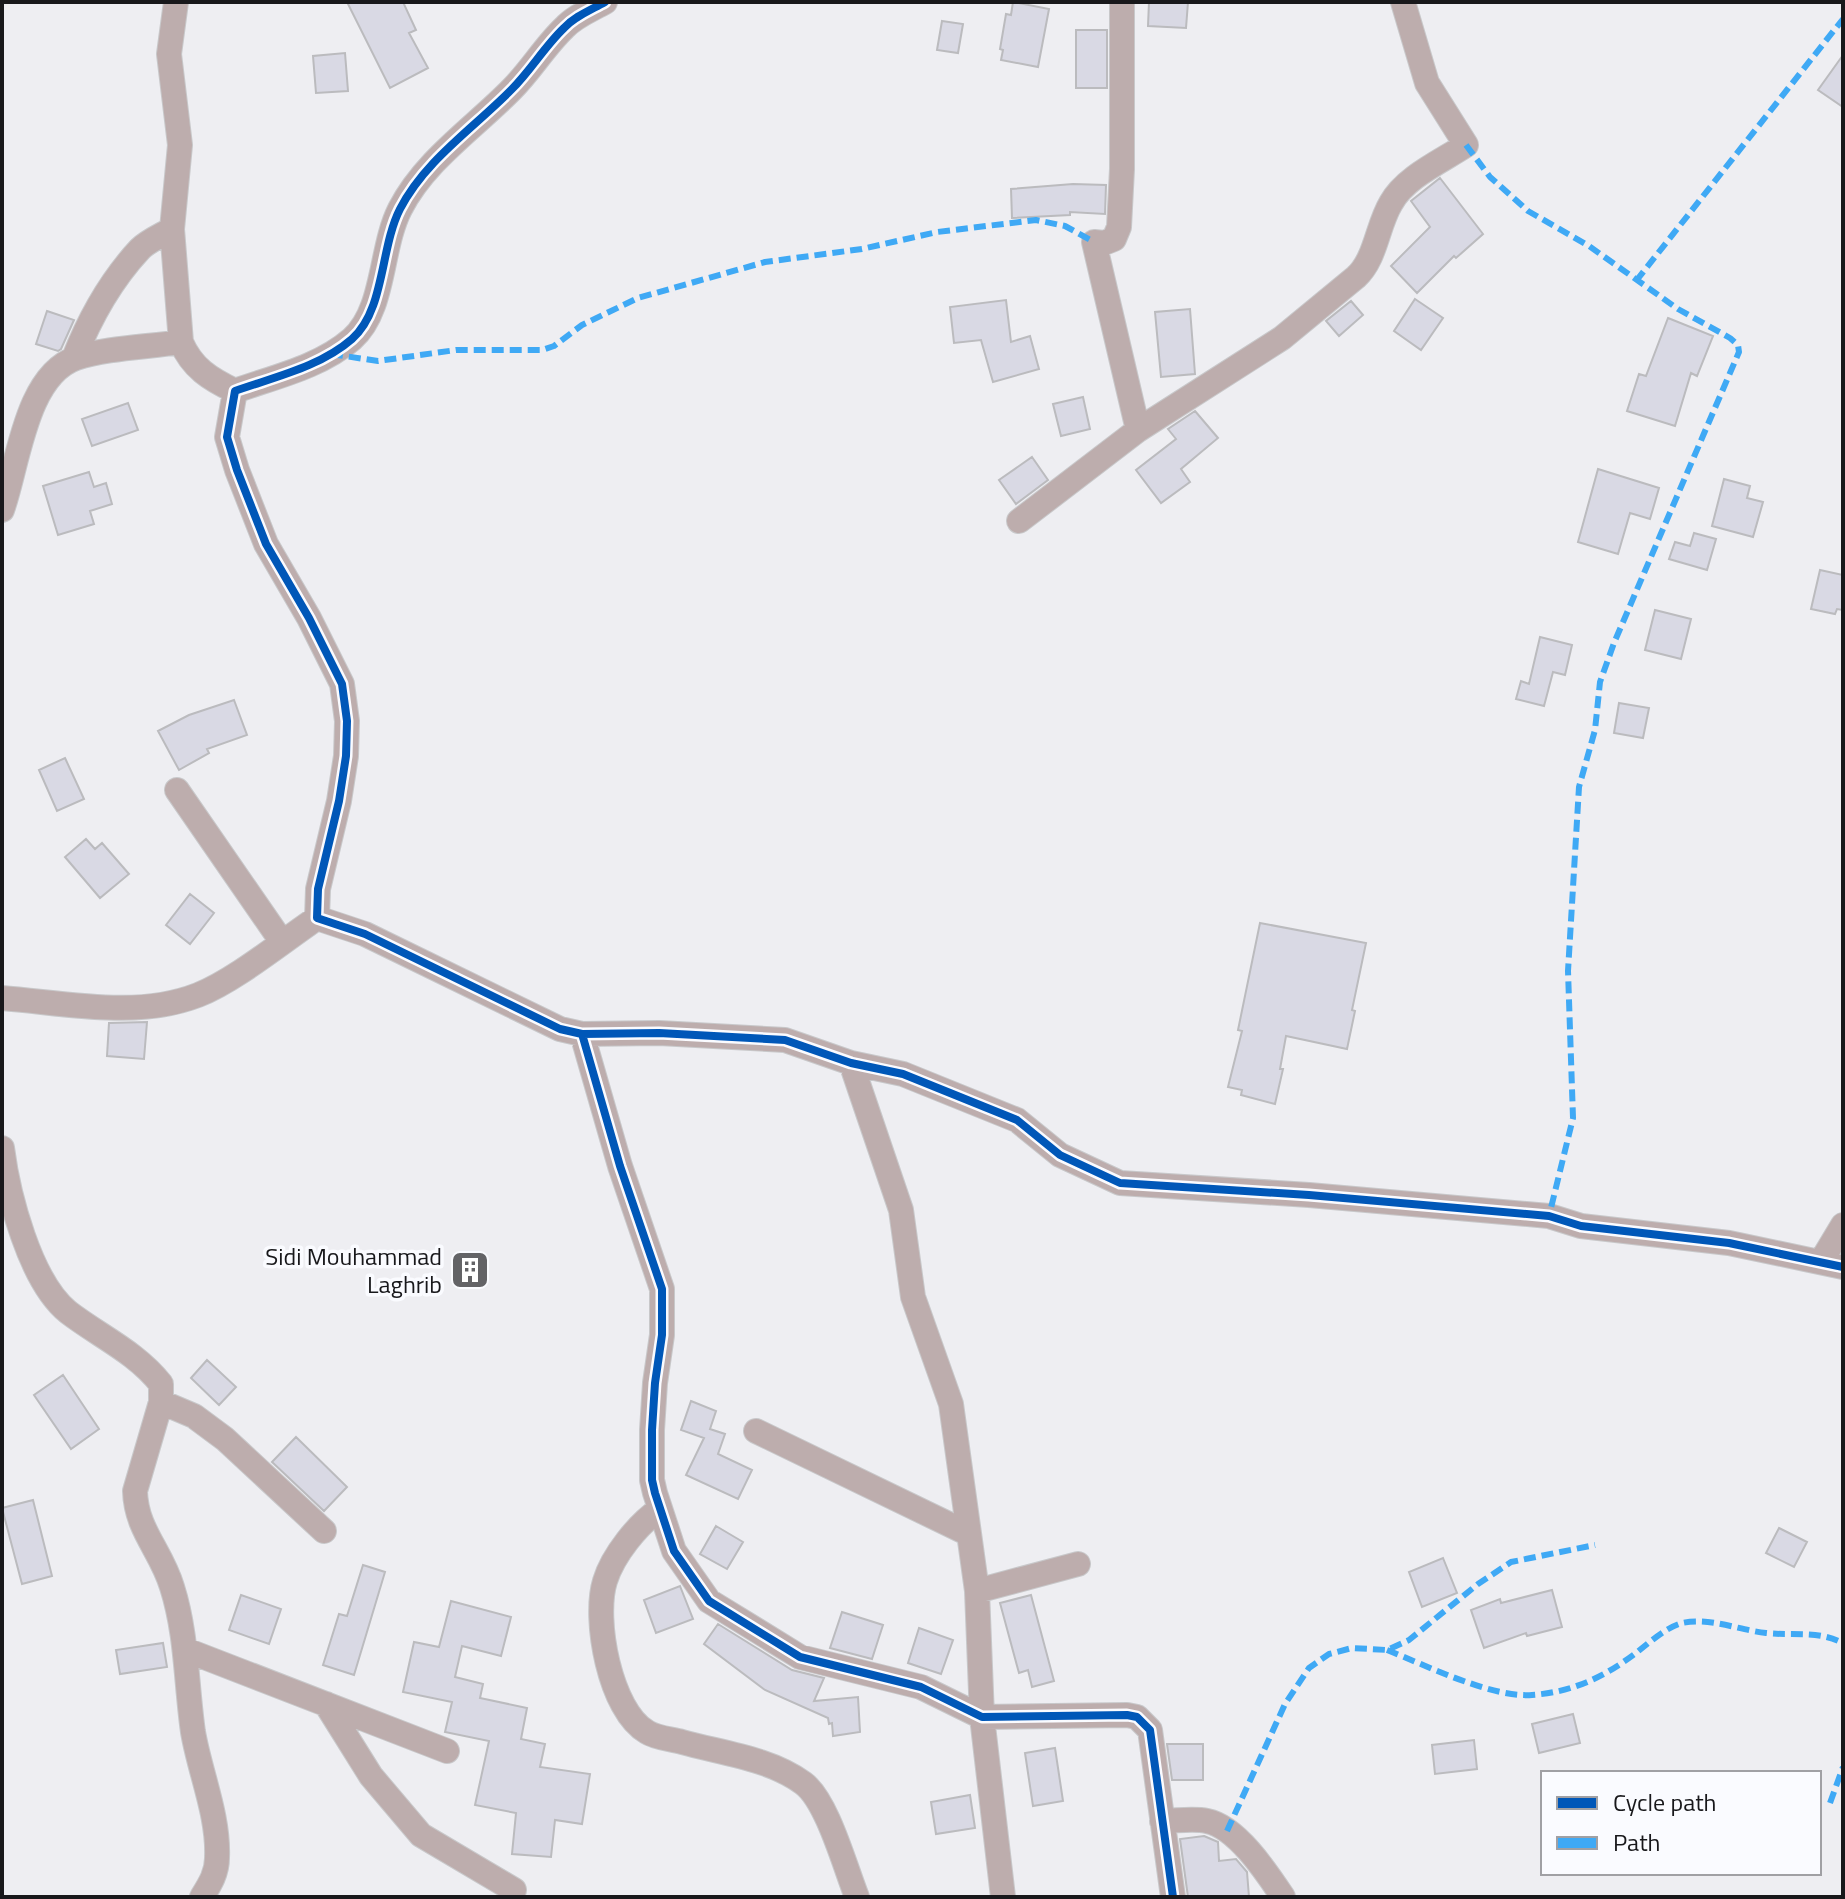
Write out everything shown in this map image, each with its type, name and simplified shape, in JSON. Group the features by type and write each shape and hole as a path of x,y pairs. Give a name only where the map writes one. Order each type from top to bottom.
{"street":[{"path":"176,2 169,54 180,161 172,229 181,342 185,353 202,373 235,391 310,364 353,338 370,313 382,275 386,245 401,206 425,175 515,85 564,27 605,2"},
{"path":"1122,2 1119,227 1114,239 1104,243 1094,242 1138,430"},
{"path":"1019,521 1138,430 1282,338 1356,277 1364,270 1385,215 1401,188 1466,145 1427,83 1403,2"},
{"path":"74,358 87,325 115,281 142,247 172,229"},
{"path":"2,510 34,401 57,370 74,358 181,342"},
{"path":"235,391 227,437 237,470 266,544 309,618 342,684 347,721 346,756 339,801 318,889 317,918"},
{"path":"177,790 282,942"},
{"path":"2,998 129,1008 156,1006 200,994 317,918"},
{"path":"317,918 365,934 560,1029 582,1034 659,1033 785,1040 851,1063 903,1074 1017,1120 1060,1155 1120,1183 1309,1195 1549,1216 1581,1226 1729,1243 1832,1263 1843,1225"},
{"path":"582,1034 620,1166 662,1289 662,1335 652,1430 652,1480 674,1551 709,1601 800,1657 921,1687 982,1717 1137,1717 1150,1730 1173,1897"},
{"path":"851,1063 901,1210 913,1297 951,1404 977,1591 982,1717 1003,1897"},
{"path":"2,1148 8,1190 19,1227 50,1290 66,1311 121,1345 158,1380 162,1388 161,1402 135,1491 135,1506 141,1526 153,1544 172,1587 186,1650 193,1731 217,1839 215,1873 202,1897"},
{"path":"161,1402 194,1416 225,1439 324,1531"},
{"path":"756,1431 969,1534"},
{"path":"660,1509 626,1544 605,1581 600,1616 618,1698 629,1717 648,1733 779,1768 805,1784 824,1812 857,1897"},
{"path":"977,1591 1078,1564"},
{"path":"186,1650 447,1751"},
{"path":"326,1704 371,1776 421,1835 514,1890"},
{"path":"1162,1821 1204,1820 1218,1824 1259,1861 1283,1897"}],"building":[{"path":"347,2 403,2 416,30 409,33 428,68 390,88"},
{"path":"1013,2 1049,9 1038,67 1001,60 1006,14 1011,15"},
{"path":"1149,2 1188,2 1186,28 1148,26"},
{"path":"942,21 963,24 958,53 937,50"},
{"path":"1076,30 1107,30 1107,88 1076,88"},
{"path":"345,53 348,91 316,93 313,56"},
{"path":"1843,55 1843,107 1818,90"},
{"path":"1440,178 1483,234 1456,258 1454,256 1417,293 1391,266 1430,227 1411,201"},
{"path":"1106,185 1105,214 1070,212 1070,215 1012,218 1011,189"},
{"path":"1415,299 1443,318 1421,350 1394,331"},
{"path":"1006,300 1011,342 1030,336 1039,369 993,382 981,340 954,343 950,307"},
{"path":"1351,301 1363,315 1339,336 1326,321"},
{"path":"1190,309 1195,374 1161,377 1155,312"},
{"path":"47,311 74,320 58,351 36,344"},
{"path":"1668,318 1713,336 1697,376 1691,373 1675,426 1627,411 1639,374 1646,376"},
{"path":"1083,397 1090,429 1061,436 1053,404"},
{"path":"128,403 138,430 92,446 82,419"},
{"path":"1195,411 1218,438 1181,469 1190,482 1161,503 1136,470 1176,439 1168,429"},
{"path":"1032,457 1048,480 1016,504 999,480"},
{"path":"1598,469 1659,488 1650,519 1630,513 1618,554 1578,542"},
{"path":"89,472 94,487 106,483 112,504 90,511 94,524 58,535 43,486"},
{"path":"1724,479 1750,486 1747,498 1763,502 1753,537 1712,526"},
{"path":"1694,533 1716,539 1707,570 1669,559 1675,542 1690,546"},
{"path":"1820,570 1843,575 1843,610 1837,609 1835,614 1811,609"},
{"path":"1655,610 1691,619 1681,659 1645,650"},
{"path":"1540,637 1572,645 1565,675 1553,672 1544,706 1516,699 1521,681 1529,684"},
{"path":"234,700 247,735 207,749 209,753 179,770 158,731 189,715"},
{"path":"1619,703 1649,708 1643,738 1614,733"},
{"path":"65,758 84,799 57,811 39,770"},
{"path":"86,839 95,849 102,843 129,874 100,898 65,857"},
{"path":"190,894 214,913 190,944 166,925"},
{"path":"1260,923 1366,943 1347,1049 1286,1036 1275,1104 1241,1095 1242,1090 1228,1087 1242,1031 1238,1030"},
{"path":"147,1022 144,1059 107,1056 109,1023"},
{"path":"207,1360 236,1387 219,1405 191,1378"},
{"path":"63,1375 99,1429 71,1449 34,1395"},
{"path":"691,1401 716,1411 710,1429 725,1434 718,1454 752,1470 738,1499 686,1475 704,1438 681,1430"},
{"path":"296,1437 347,1487 324,1511 272,1462"},
{"path":"33,1500 52,1576 22,1584 2,1508"},
{"path":"716,1526 743,1542 727,1569 700,1554"},
{"path":"1779,1528 1807,1542 1794,1567 1766,1553"},
{"path":"1443,1558 1457,1593 1422,1607 1409,1572"},
{"path":"363,1565 385,1572 354,1675 323,1665 339,1614 347,1616"},
{"path":"680,1586 693,1619 656,1633 644,1600"},
{"path":"1552,1590 1562,1627 1527,1636 1526,1633 1484,1648 1471,1610 1500,1599 1501,1603"},
{"path":"241,1595 281,1609 269,1644 229,1630"},
{"path":"1031,1595 1054,1681 1032,1687 1028,1670 1019,1673 1000,1603"},
{"path":"451,1601 511,1617 501,1656 462,1646 455,1677 483,1684 480,1698 527,1708 521,1739 545,1744 540,1767 590,1774 582,1824 555,1820 551,1857 512,1854 516,1813 475,1805 489,1741 445,1732 452,1702 403,1692 414,1642 439,1647"},
{"path":"842,1612 883,1625 872,1659 830,1648"},
{"path":"718,1624 792,1670 824,1678 814,1701 858,1697 860,1732 833,1736 832,1723 829,1724 828,1718 765,1690 704,1644"},
{"path":"919,1628 953,1640 941,1674 908,1663"},
{"path":"163,1643 167,1667 120,1674 116,1650"},
{"path":"1573,1714 1580,1743 1539,1753 1532,1724"},
{"path":"1474,1740 1477,1769 1435,1774 1432,1745"},
{"path":"1167,1744 1203,1744 1203,1780 1172,1780"},
{"path":"1055,1748 1063,1801 1033,1806 1025,1753"},
{"path":"970,1795 975,1828 936,1834 931,1802"},
{"path":"1204,1836 1218,1842 1219,1861 1236,1859 1247,1872 1249,1897 1188,1897 1180,1839"}],"marked path":[{"path":"1636,281 1843,19"},
{"path":"1466,145 1490,177 1528,211 1589,246 1678,309 1730,338 1738,345 1739,352 1600,682 1595,730 1579,787 1568,971 1573,1118 1549,1216"},
{"path":"331,354 378,361 456,350 542,350 554,346 582,325 638,298 765,262 862,249 937,232 1036,220 1065,226 1094,242"},
{"path":"1227,1831 1285,1704 1309,1668 1329,1654 1352,1648 1387,1650 1409,1640 1478,1584 1511,1562 1595,1545"},
{"path":"1387,1650 1479,1686 1516,1695 1532,1695 1561,1691 1600,1676 1682,1623 1703,1622 1766,1633 1815,1635 1843,1643"},
{"path":"1830,1803 1843,1767"}],"cycle path":[{"path":"605,2 568,24 512,89 437,160 410,191 394,225 371,312 352,339 311,364 235,391 227,437 237,470 266,544 309,618 342,684 347,721 346,756 339,801 318,889 317,918 365,934 560,1029 582,1034 659,1033 785,1040 851,1063 903,1074 1017,1120 1060,1155 1120,1183 1309,1195 1549,1216 1581,1226 1729,1243 1843,1267"},
{"path":"582,1034 620,1166 662,1289 662,1335 652,1430 652,1480 674,1551 709,1601 800,1657 921,1687 982,1717 1137,1717 1150,1730 1173,1897"}],"place":[{"name":"Sidi Mouhammad Laghrib","path":"470,1270"}]}
